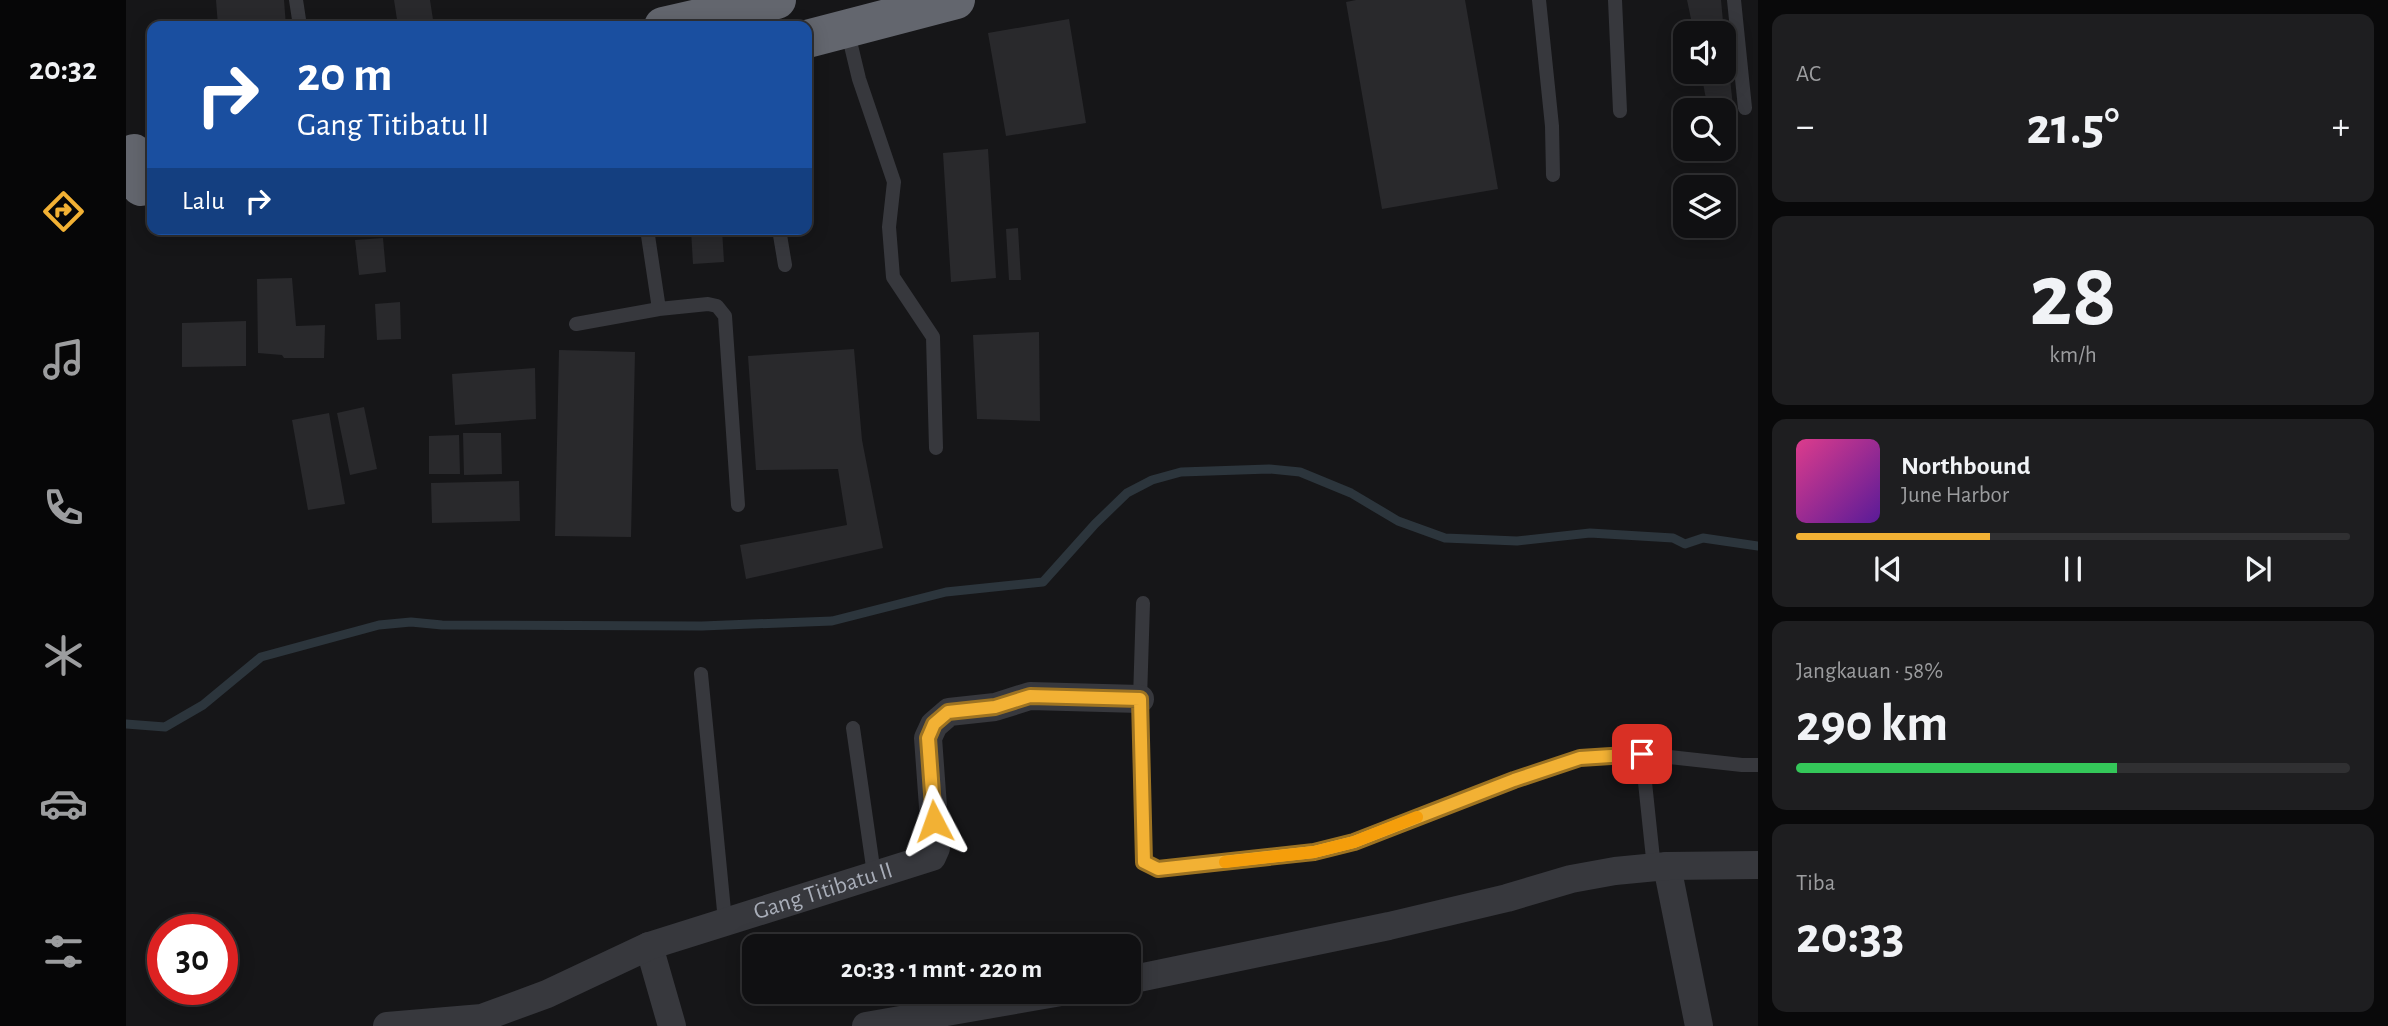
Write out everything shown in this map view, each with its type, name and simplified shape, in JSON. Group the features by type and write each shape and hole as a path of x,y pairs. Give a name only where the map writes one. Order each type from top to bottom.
{"highway":[{"path":"678,19 777,0"},
{"path":"812,38 956,0"}],"street":[{"name":"Gang Titibatu II","path":"387,1026 482,1018 547,994 649,946 932,858 936,848 928,738 934,724 948,712 995,707 1030,696 1140,699"},
{"path":"1141,977 1402,923 1507,898 1571,879 1615,871 1661,867 1758,865"},
{"path":"1661,867 1699,1026"},
{"path":"649,946 671,1026"},
{"path":"866,1026 932,1021 1008,1004"}],"lane":[{"path":"296,0 299,21"},
{"path":"1539,0 1552,126 1553,176"},
{"path":"1615,0 1620,111"},
{"path":"1734,0 1745,108"},
{"path":"846,29 859,79 894,182 890,227 893,277 933,337 936,448"},
{"path":"648,235 659,309"},
{"path":"780,235 785,265"},
{"path":"576,324 659,309 708,304 717,306 724,316 738,505"},
{"path":"1143,603 1140,699 1144,862 1158,869 1328,848 1354,842 1514,780 1580,758 1642,754 1758,765"},
{"path":"701,674 725,921"},
{"path":"853,728 874,874"},
{"path":"1642,754 1661,867"}],"building":[{"path":"216,0 284,0 286,21 218,21"},
{"path":"394,0 430,0 433,21 397,21"},
{"path":"1465,0 1498,189 1382,209 1346,2"},
{"path":"1687,0 1721,0 1723,21 1691,21"},
{"path":"1069,19 1086,123 1006,136 988,33"},
{"path":"1703,84 1731,84 1732,98 1706,98"},
{"path":"988,149 996,278 951,282 943,153"},
{"path":"1018,228 1021,280 1009,280 1006,229"},
{"path":"691,235 722,235 724,262 693,264"},
{"path":"383,238 386,272 359,275 355,240"},
{"path":"292,278 296,326 325,325 324,358 284,358 282,355 258,353 257,279"},
{"path":"400,302 401,339 377,340 375,304"},
{"path":"246,321 246,366 182,367 182,323"},
{"path":"1039,332 1040,421 977,419 973,335"},
{"path":"854,349 862,440 883,548 746,579 740,545 847,525 838,469 756,470 748,356"},
{"path":"559,350 635,352 631,537 555,536"},
{"path":"535,368 536,419 455,425 452,374"},
{"path":"364,407 377,469 350,475 337,413"},
{"path":"329,413 345,504 308,510 292,420"},
{"path":"463,433 501,433 502,474 464,475"},
{"path":"459,435 460,474 429,474 429,436"},
{"path":"519,481 520,521 432,523 431,483"}],"waterway":[{"path":"126,724 165,727 203,705 261,657 379,625 411,622 442,625 702,626 832,621 946,592 1043,582 1127,493 1152,480 1181,472 1269,469 1300,472 1351,493 1398,521 1445,538 1517,541 1590,533 1673,538 1685,544 1703,538 1758,546"}],"slow traffic":[{"path":"1225,862 1314,852 1354,842 1417,817"}],"route":[{"path":"934,821 928,738 934,724 948,712 995,707 1030,696 1140,699 1144,862 1158,869 1314,852 1354,842 1514,780 1580,758 1642,754"}]}
